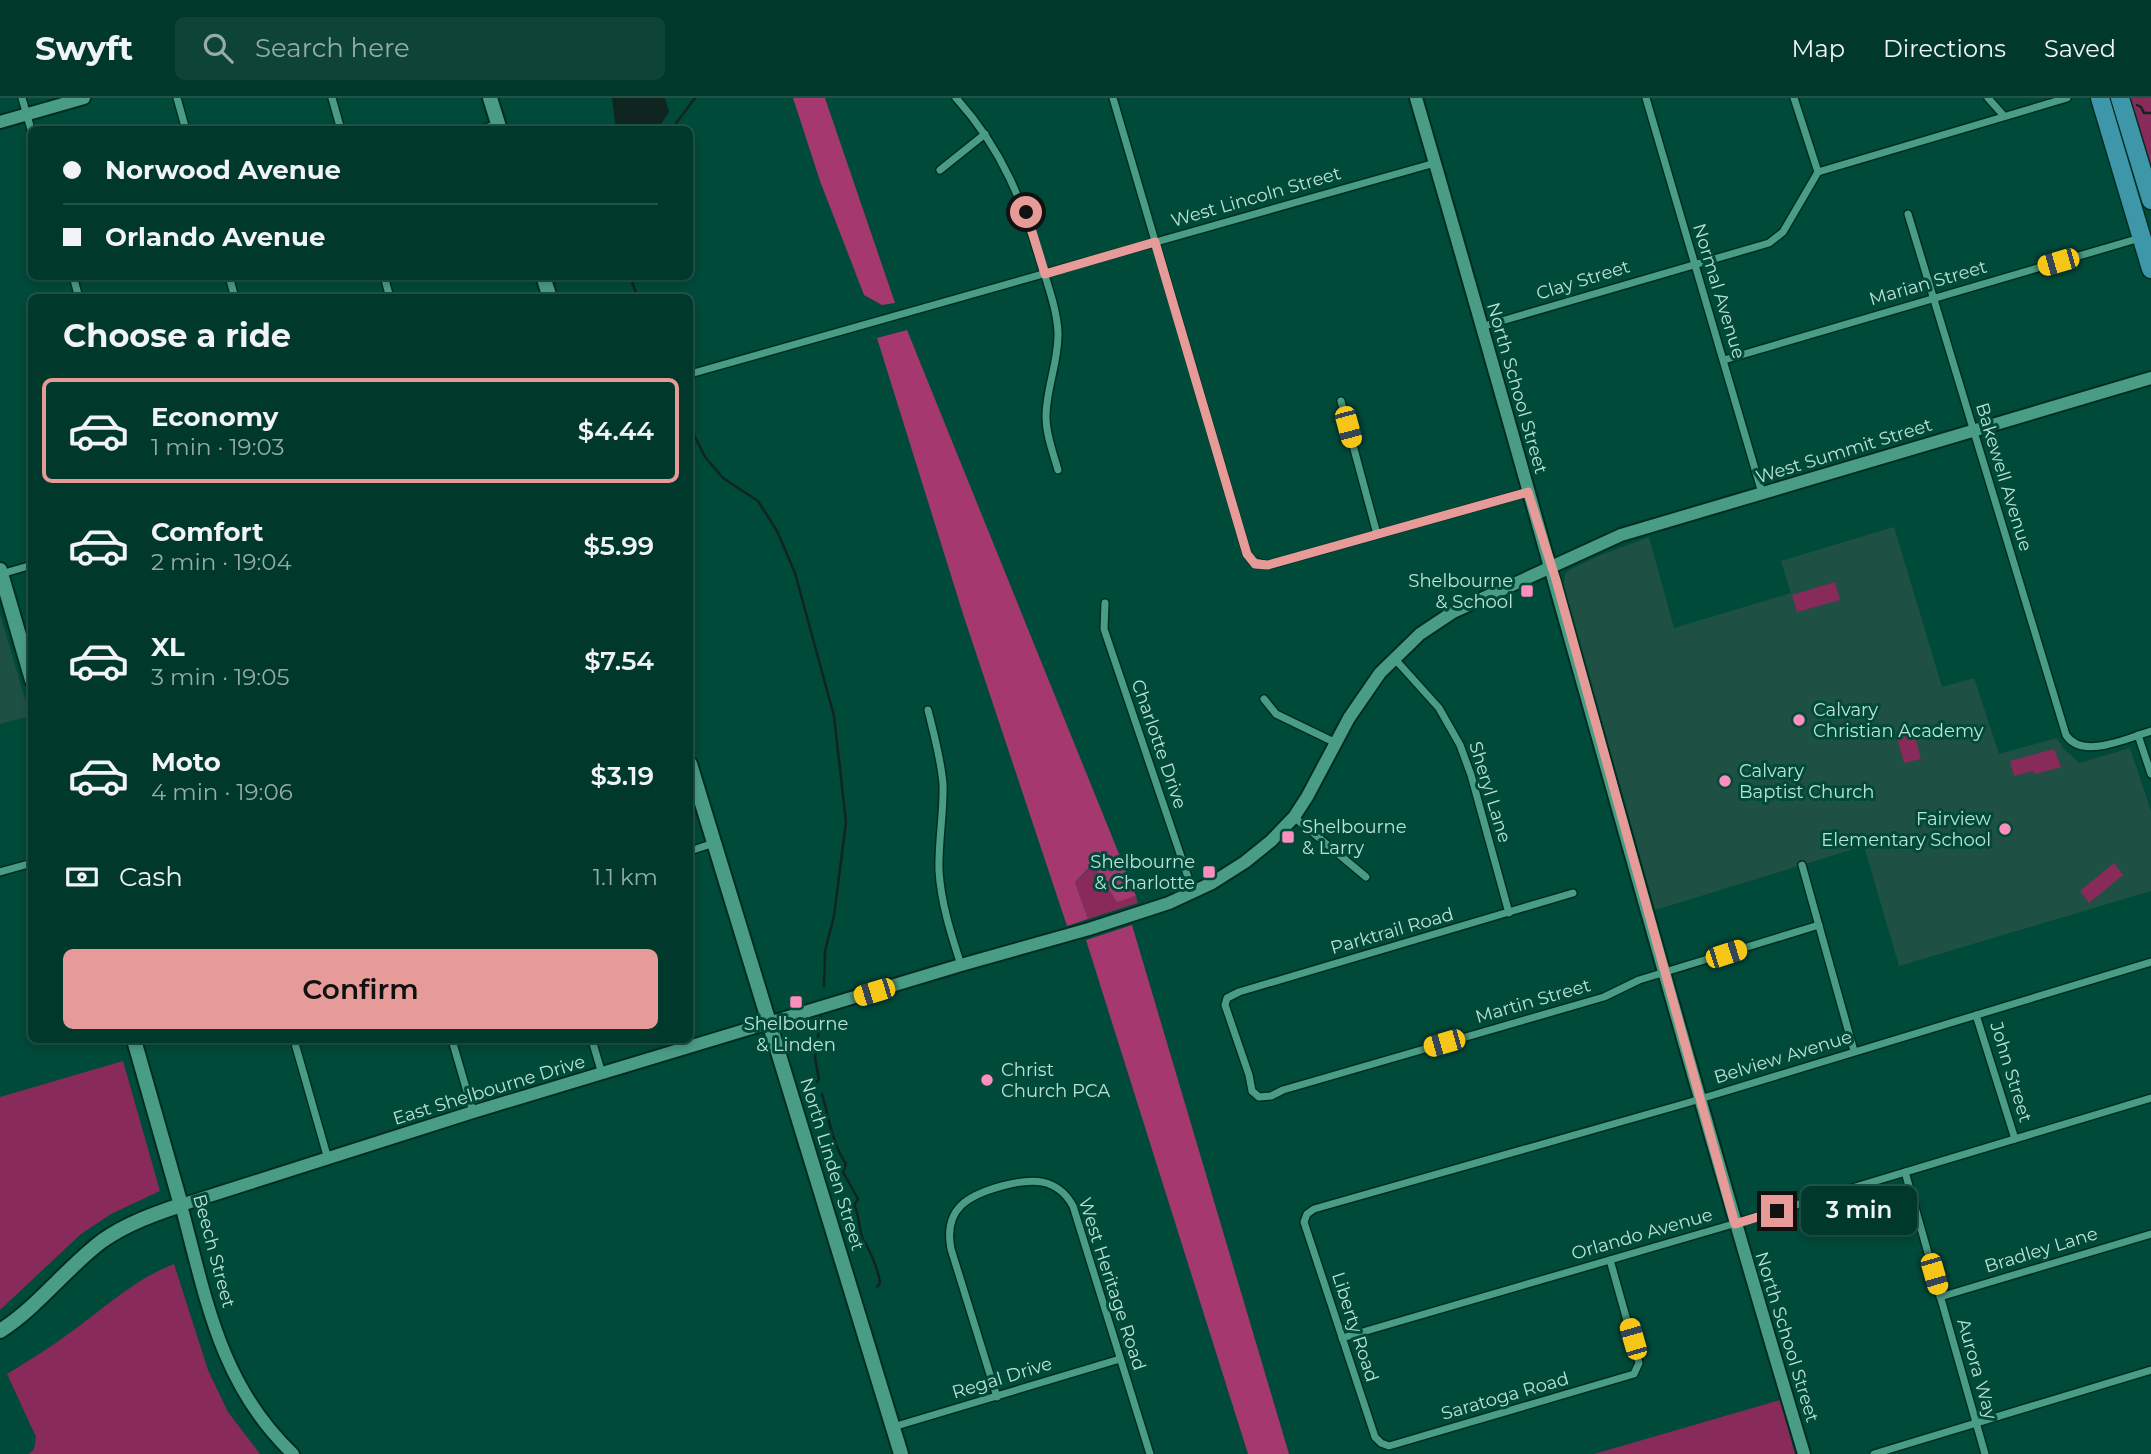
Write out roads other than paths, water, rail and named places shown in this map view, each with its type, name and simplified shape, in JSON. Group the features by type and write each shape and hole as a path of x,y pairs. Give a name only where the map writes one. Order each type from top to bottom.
{"main road":[{"path":"490,98 499,126"},
{"path":"2100,98 2151,269"},
{"path":"2120,98 2151,200"},
{"path":"0,573 28,667"},
{"name":"North Linden Street","path":"693,774 901,1454"},
{"name":"Beech Street","path":"135,1043 181,1205"},
{"path":"0,1331 27,1311 102,1242 133,1223 181,1205"}],"street":[{"path":"22,98 30,126"},
{"path":"0,122 84,98"},
{"path":"177,98 185,126"},
{"path":"332,98 340,126"},
{"path":"956,98 999,155 1026,212 1045,274 1058,331 1046,417 1058,470"},
{"path":"1113,98 1247,554 1255,564 1268,565 1528,492"},
{"name":"North School Street","path":"1416,98 1552,568 1735,1224 1804,1454"},
{"name":"Normal Avenue","path":"1646,98 1762,494"},
{"path":"1794,98 1818,172 2067,98"},
{"path":"1988,98 2004,116"},
{"path":"940,170 985,134"},
{"name":"West Lincoln Street","path":"693,373 1435,163"},
{"name":"Clay Street","path":"1481,327 1769,243 1783,232 1818,172"},
{"name":"Bakewell Avenue","path":"1908,214 2066,735 2076,746 2091,748 2138,735"},
{"name":"Marian Street","path":"1724,360 2141,238"},
{"name":"West Summit Street","path":"1336,743 1360,700 1394,658 1420,634 1453,612 1621,535 2151,378"},
{"path":"1341,401 1377,534"},
{"path":"0,573 28,566"},
{"name":"Charlotte Drive","path":"1105,603 1104,629 1194,893"},
{"name":"Sheryl Lane","path":"1394,658 1439,708 1460,744 1509,913"},
{"path":"1264,699 1276,714 1336,743"},
{"path":"928,710 943,785 939,856 941,886 947,920 961,965"},
{"path":"2151,731 2138,735 2151,774"},
{"name":"East Shelbourne Drive","path":"181,1205 473,1112 1089,929 1194,893 1231,872 1256,853 1294,817 1316,785 1336,743"},
{"path":"1294,817 1366,877"},
{"path":"693,850 714,843"},
{"path":"0,872 28,864"},
{"path":"1802,865 1854,1051"},
{"name":"Parktrail Road","path":"1255,1093 1252,1091 1226,1005 1227,998 1239,992 1573,893"},
{"name":"Martin Street","path":"1255,1093 1259,1097 1271,1096 1283,1090 1604,997 1639,981 1819,925"},
{"name":"Belview Avenue","path":"1305,1218 1314,1209 1700,1099 2151,962"},
{"name":"John Street","path":"1976,1015 2015,1139"},
{"path":"295,1043 328,1158"},
{"path":"453,1043 473,1112"},
{"path":"593,1043 602,1074"},
{"name":"Orlando Avenue","path":"1342,1338 1735,1224 2151,1098"},
{"name":"Aurora Way","path":"1905,1172 1985,1454"},
{"name":"West Heritage Road","path":"997,1396 951,1249 949,1234 956,1212 965,1201 997,1187 1020,1181 1040,1180 1059,1189 1070,1200 1150,1454"},
{"name":"Beech Street","path":"181,1205 213,1321 233,1374 255,1411 293,1454"},
{"name":"Liberty Road","path":"1305,1218 1304,1226 1375,1437 1381,1443"},
{"name":"Bradley Lane","path":"1940,1297 2151,1234"},
{"name":"Saratoga Road","path":"1381,1443 1389,1446 1637,1371 1639,1363 1610,1260"},
{"name":"Regal Drive","path":"893,1427 1120,1359"},
{"path":"1874,1454 2151,1370"}],"waterway":[{"path":"674,126 695,98"},
{"path":"2137,105 2144,113 2151,113"},
{"path":"631,280 637,294"},
{"path":"693,433 705,457 723,478 758,501 777,531 795,573 834,716 846,822 834,916 825,951 824,986"},
{"path":"817,1082 819,1079 815,1058 821,1016"},
{"path":"822,1094 834,1139 846,1164 843,1172 858,1199 854,1205 861,1235 878,1271 880,1283 877,1287"}],"place":[{"name":"Shelbourne & School","path":"1527,591"},
{"name":"Calvary Christian Academy","path":"1799,720"},
{"name":"Calvary Baptist Church","path":"1725,781"},
{"name":"Fairview Elementary School","path":"2005,829"},
{"name":"Shelbourne & Larry","path":"1288,837"},
{"name":"Shelbourne & Charlotte","path":"1209,872"},
{"name":"Shelbourne & Linden","path":"796,1002"},
{"name":"Christ Church PCA","path":"987,1080"}]}
